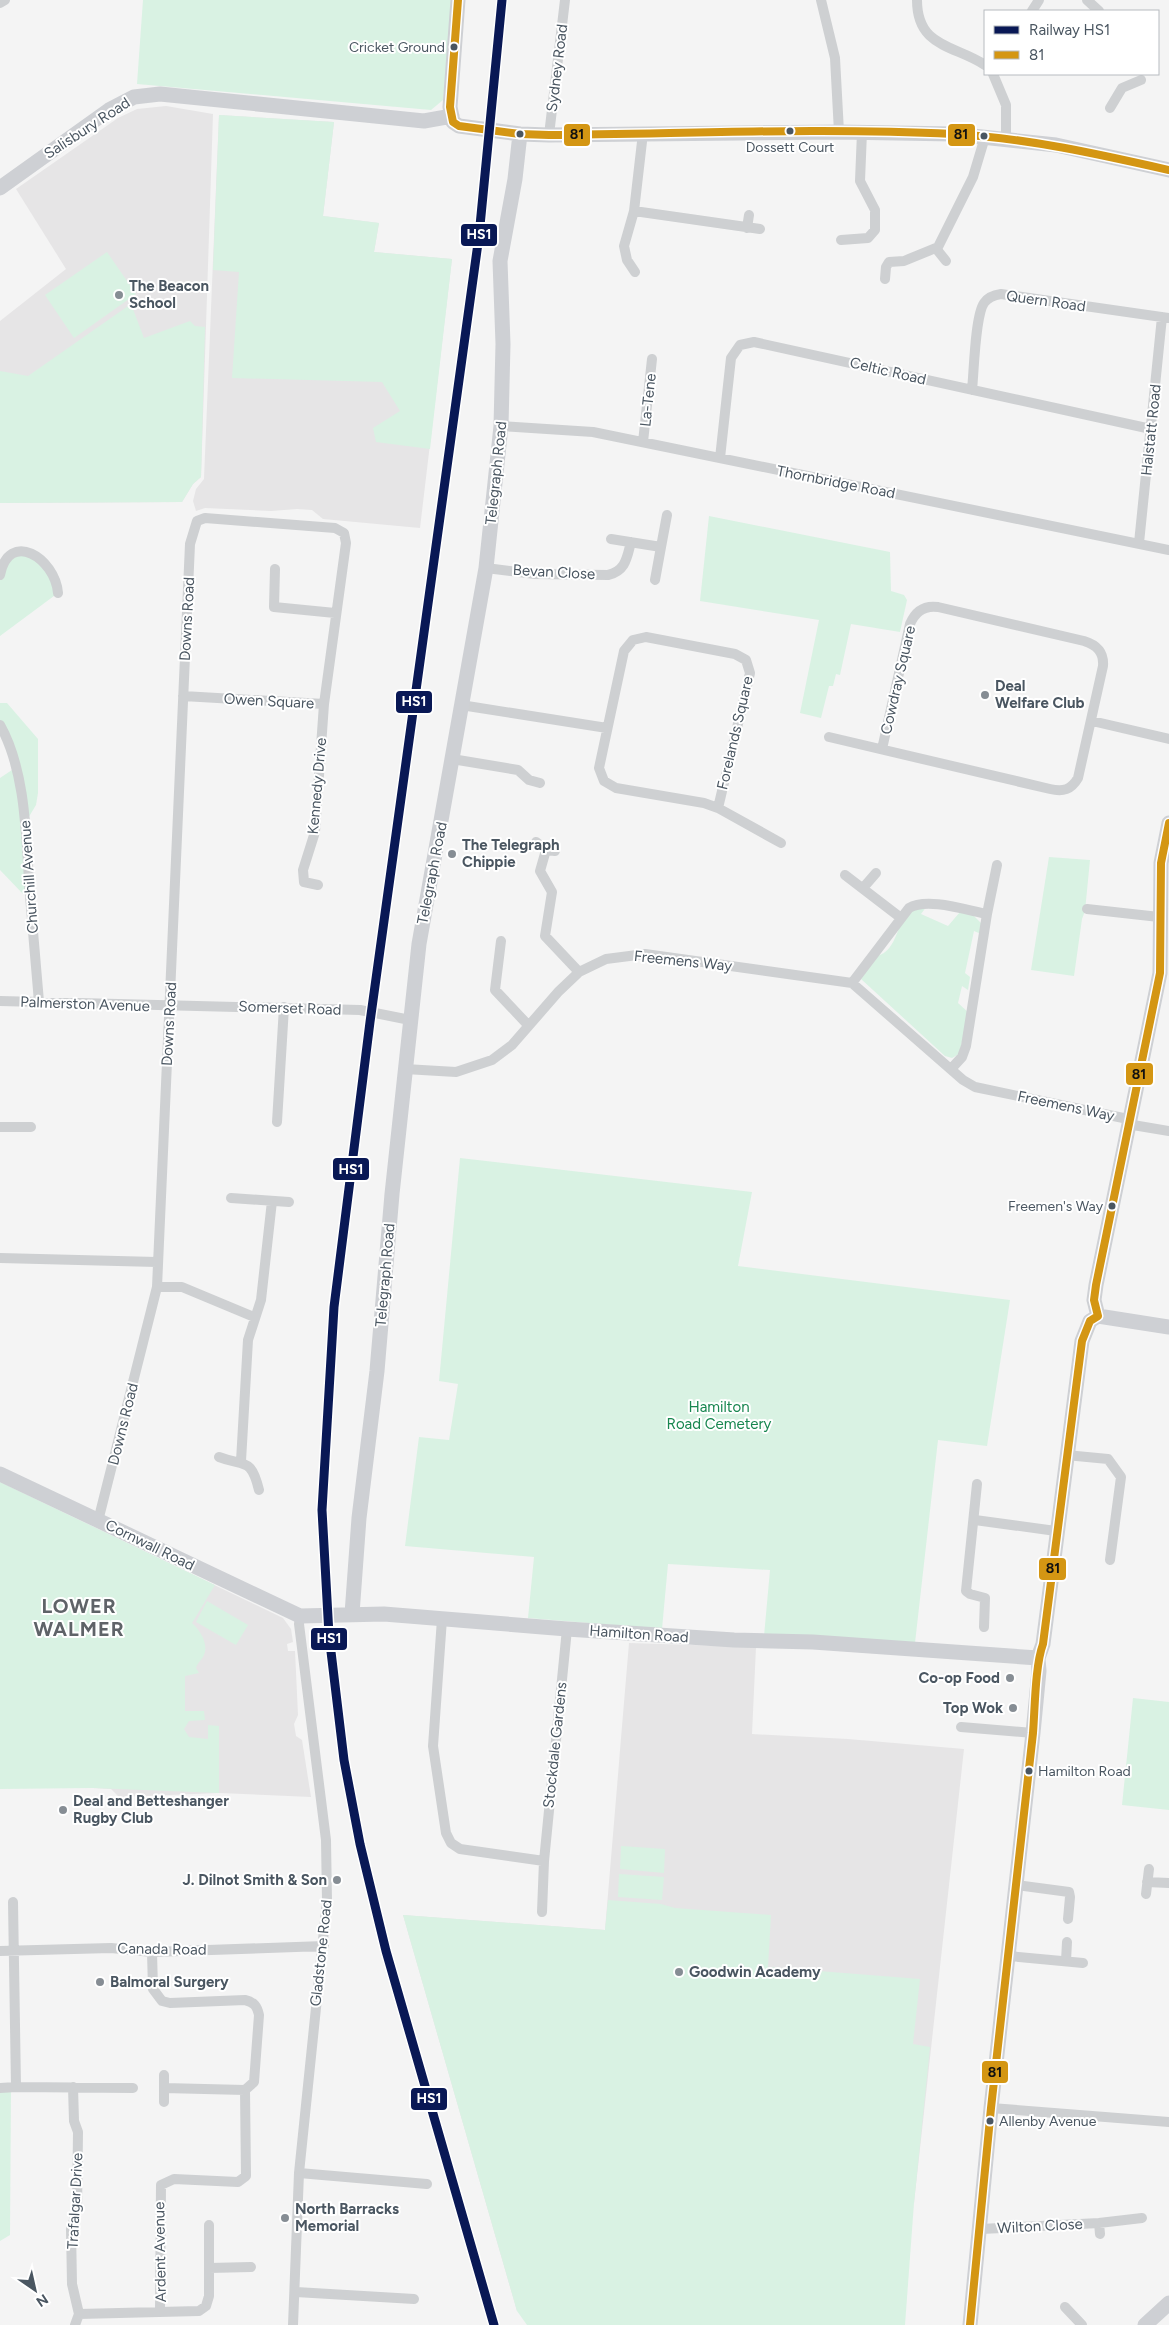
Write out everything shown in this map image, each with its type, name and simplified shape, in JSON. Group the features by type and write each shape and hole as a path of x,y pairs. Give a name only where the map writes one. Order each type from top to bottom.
{"street":[{"path":"0,3 5,0"},
{"path":"458,0 450,107 452,116 459,126 515,134 550,136 643,133 839,132 985,136 1100,154 1169,170"},
{"name":"Sydney Road","path":"550,136 566,0"},
{"path":"820,0 835,58 839,132"},
{"path":"917,0 920,19 926,32 948,49 964,54 984,64"},
{"path":"1087,0 1098,10"},
{"path":"993,75 1006,105 1006,138"},
{"path":"1126,75 1130,84"},
{"path":"1110,108 1122,88 1141,80"},
{"name":"Salisbury Road","path":"0,188 109,110 134,97 160,94 424,121 452,116"},
{"path":"841,240 868,238 875,230 874,205 860,182 862,132"},
{"path":"635,272 627,260 624,246 634,211 643,133"},
{"name":"Telegraph Road","path":"352,1614 359,1518 377,1370 405,1069 419,944 486,568 502,426 503,344 500,261 514,179 515,134"},
{"path":"946,262 938,251 938,246 973,177 985,136"},
{"path":"634,211 760,230"},
{"path":"747,228 748,215"},
{"path":"884,279 889,262 904,261 938,246"},
{"name":"Quern Road","path":"972,390 980,311 987,299 994,295 1001,294 1165,317"},
{"name":"Halstatt Road","path":"1139,543 1165,317"},
{"name":"Celtic Road","path":"720,458 731,358 740,345 746,342 764,344 1151,429"},
{"name":"La-Tene","path":"643,442 652,359"},
{"name":"Thornbridge Road","path":"502,426 594,432 1169,550"},
{"path":"655,580 667,515"},
{"name":"Owen Square","path":"184,696 324,704 346,543 344,533 335,528 205,518 197,521"},
{"name":"Downs Road","path":"98,1520 157,1287 190,544 197,521"},
{"path":"612,539 661,547"},
{"name":"Bevan Close","path":"486,568 535,574 615,574 626,564 631,542"},
{"path":"0,575 2,565 10,555 17,552 29,552 43,560 54,573 58,593"},
{"path":"275,569 274,607 335,613"},
{"name":"Cowdray Square","path":"931,606 1084,641 1097,647 1102,653 1103,666 1078,778 1075,783 1064,790 1050,789 882,749 910,624 918,611 931,606"},
{"name":"Forelands Square","path":"718,808 750,673 746,660 741,655 646,637 633,640 624,651 599,768 600,775 609,786 704,803 718,808 781,843"},
{"name":"Kennedy Drive","path":"318,885 304,882 303,870 315,832 324,704"},
{"path":"461,705 607,728"},
{"path":"1092,721 1169,738"},
{"name":"Churchill Avenue","path":"0,725 14,761 27,820 39,1002"},
{"path":"829,737 882,749"},
{"path":"452,759 518,770 529,780 540,783"},
{"path":"1098,1316 1094,1300 1096,1284 1165,948 1159,917 1161,863 1169,823"},
{"path":"536,842 550,850 540,871 552,892 545,936 579,972"},
{"path":"951,1069 962,1057 966,1046 987,914 997,866"},
{"path":"863,888 876,873"},
{"path":"845,875 901,918"},
{"path":"852,983 909,908 921,903 987,914"},
{"path":"1087,910 1159,917"},
{"path":"501,941 495,990 528,1026"},
{"name":"Freemens Way","path":"405,1069 456,1072 480,1066 506,1050 558,990 579,972 606,959 645,954 852,983 951,1069 975,1086 1169,1131"},
{"name":"Palmerston Avenue","path":"0,1001 170,1006"},
{"name":"Somerset Road","path":"170,1006 360,1010 382,1012 410,1020"},
{"path":"277,1122 284,1007"},
{"path":"0,1126 31,1127"},
{"path":"231,1198 289,1202"},
{"path":"241,1461 248,1340 261,1300 272,1201"},
{"path":"0,1258 157,1262"},
{"path":"157,1287 182,1287 254,1317"},
{"path":"970,2325 981,2229 991,2108 1033,1734 1039,1672 1038,1658 1043,1644 1056,1531 1082,1341 1090,1321 1098,1316 1169,1327"},
{"path":"1066,1455 1108,1459 1121,1477 1110,1560"},
{"path":"219,1457 230,1461 241,1461 255,1471 259,1490"},
{"name":"Cornwall Road","path":"0,1474 300,1616"},
{"path":"977,1484 966,1591 970,1594 986,1598 984,1627"},
{"path":"974,1520 1056,1531"},
{"name":"Hamilton Road","path":"300,1616 384,1614 567,1629 734,1640 813,1642 1038,1658"},
{"name":"Gladstone Road","path":"293,2325 300,2173 307,2085 324,1946 327,1901 326,1840 308,1709 299,1624 300,1616"},
{"path":"442,1619 433,1746 446,1834 451,1843 460,1849 544,1861"},
{"name":"Stockdale Gardens","path":"542,1912 544,1861 567,1629"},
{"path":"961,1727 1033,1734"},
{"path":"1146,1894 1148,1870"},
{"path":"1147,1882 1169,1883"},
{"path":"1016,1885 1069,1892 1068,1919"},
{"path":"13,1902 16,2088"},
{"path":"1066,1961 1067,1942"},
{"name":"Canada Road","path":"0,1951 111,1948 152,1952 324,1946"},
{"name":"Ardent Avenue","path":"152,1952 152,1989 155,1996 162,2001 170,2003 245,2000 252,2002 258,2008 254,2082 245,2090 246,2176 238,2182 174,2179 161,2186 160,2311"},
{"path":"1009,1956 1083,1963"},
{"path":"164,2076 164,2102"},
{"name":"Trafalgar Drive","path":"73,2087 74,2121 78,2132 77,2211 71,2229 72,2284 79,2314"},
{"path":"0,2088 133,2088"},
{"path":"164,2088 245,2090"},
{"path":"991,2108 1169,2122"},
{"path":"300,2173 427,2184"},
{"name":"Wilton Close","path":"981,2229 1100,2228 1142,2218"},
{"path":"209,2225 209,2268 251,2267"},
{"name":"Ardent Avenue","path":"79,2314 199,2311 206,2306 209,2296 209,2268"},
{"path":"296,2292 414,2299"},
{"path":"1145,2325 1169,2303"},
{"path":"1065,2307 1082,2325"},
{"path":"75,2325 79,2314"}],"shaded area":[{"name":"The Beacon School","path":"166,106 213,114 201,477 193,484 182,502 0,503 0,321 66,269 16,189 118,118 137,109"},
{"path":"219,115 334,122 323,216 379,223 374,252 452,259 420,528 323,519 312,510 271,511 205,508 196,511 193,501 196,489 204,479"},
{"path":"85,1523 283,1618 291,1629 293,1642 287,1644 288,1651 295,1651 298,1715 294,1724 296,1736 302,1740 311,1797 219,1793 119,1797 111,1789 93,1788"},
{"name":"Goodwin Academy","path":"629,1643 756,1647 752,1734 848,1739 964,1749 914,2203 517,2311 403,1915 605,1930"}],"green space":[{"path":"143,0 451,0 452,14 443,100 431,110 137,84"},
{"path":"219,115 334,122 323,216 379,223 374,252 452,259 430,449 376,442 373,428 400,411 382,382 232,378 239,272 213,270"},
{"path":"107,252 136,294 74,338 45,295"},
{"path":"131,304 144,338 190,321 195,326 205,327 201,477 193,484 182,502 0,503 0,371 28,376"},
{"path":"709,516 890,552 891,591 904,595 907,600 900,632 851,624 840,675 836,674 833,686 829,686 821,718 800,713 819,620 700,601"},
{"path":"17,552 43,560 58,593 0,636 0,575"},
{"path":"0,703 7,703 38,739 38,793 36,805 27,820 30,895 23,894 0,870 0,778 15,768 0,725"},
{"path":"1049,857 1090,860 1085,911 1082,919 1074,976 1031,970"},
{"path":"927,906 921,914 948,926 960,912 973,915 981,923 981,934 974,931 965,973 970,977 968,990 962,986 958,1003 969,1013 959,1054 952,1058 945,1056 861,979 877,956 889,948 906,915 911,910"},
{"name":"Hamilton Road Cemetery","path":"460,1158 752,1192 738,1266 1010,1300 987,1446 938,1440 915,1643 764,1636 770,1570 668,1564 662,1629 528,1618 534,1557 405,1546 419,1437 449,1440 458,1384 439,1381"},
{"path":"0,1482 215,1585 192,1623 201,1634 205,1643 205,1652 196,1668 199,1673 185,1676 185,1711 204,1711 205,1720 189,1721 184,1729 189,1737 208,1739 208,1725 219,1726 219,1793 93,1788 0,1789"},
{"path":"207,1601 248,1625 236,1645 196,1622"},
{"path":"1133,1698 1169,1702 1169,1810 1122,1805"},
{"path":"621,1846 665,1849 664,1873 620,1869"},
{"path":"619,1874 664,1877 662,1900 618,1897"},
{"name":"Goodwin Academy","path":"608,1900 661,1904 675,1908 771,1915 768,1967 920,1979 913,2044 930,2047 914,2203 905,2325 527,2325 517,2311 403,1915 605,1930"},
{"path":"0,2092 11,2092 10,2235 0,2241"}],"rail line":[{"name":"HS1","path":"494,2325 386,1951 360,1844 344,1760 329,1635 322,1510 334,1307 370,1022 479,236 502,0"}],"transit line":[{"name":"81","path":"458,0 450,107 453,122 459,126 520,134 549,135 802,131 953,134 1035,143 1169,170"},
{"name":"81","path":"970,2325 991,2108 1033,1733 1038,1664 1043,1644 1082,1341 1090,1321 1098,1316 1094,1300 1096,1285 1160,973 1161,863 1169,823"}],"place":[{"name":"Cricket Ground","path":"454,47"},
{"name":"Dossett Court","path":"790,131"},
{"name":"The Beacon School","path":"119,295"},
{"name":"Deal Welfare Club","path":"985,695"},
{"name":"The Telegraph Chippie","path":"452,854"},
{"name":"Freemen's Way","path":"1112,1206"},
{"name":"Co-op Food","path":"1010,1678"},
{"name":"Top Wok","path":"1013,1708"},
{"name":"Hamilton Road","path":"1029,1771"},
{"name":"Deal and Betteshanger Rugby Club","path":"63,1810"},
{"name":"J. Dilnot Smith & Son","path":"337,1880"},
{"name":"Goodwin Academy","path":"679,1972"},
{"name":"Balmoral Surgery","path":"100,1982"},
{"name":"Allenby Avenue","path":"990,2121"},
{"name":"North Barracks Memorial","path":"285,2218"}],"district":[{"name":"LOWER WALMER","path":"79,1618"}]}
